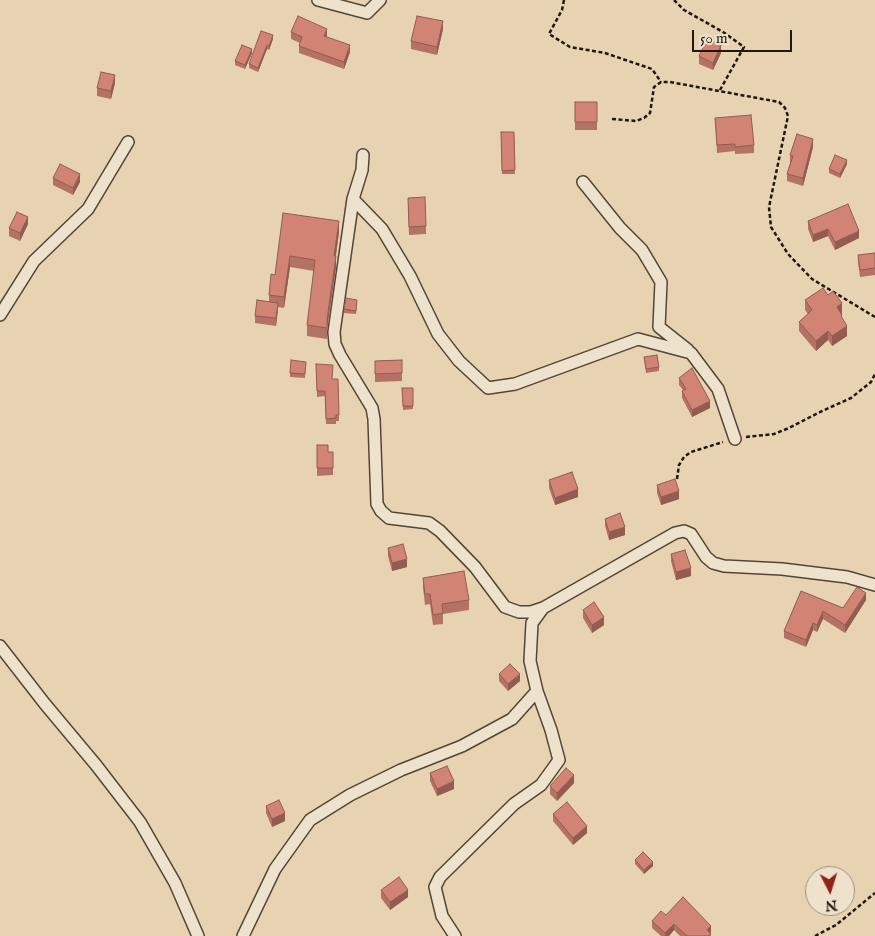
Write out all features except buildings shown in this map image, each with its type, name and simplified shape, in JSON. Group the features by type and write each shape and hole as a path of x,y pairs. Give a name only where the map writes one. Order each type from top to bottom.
{"street":[{"path":"318,0 367,14 380,0"},
{"path":"0,315 34,261 88,209 128,142"},
{"path":"363,155 362,170 353,199 334,332 335,344 340,355 372,408 377,504 381,512 389,518 429,523 440,531 475,568 505,607 518,612 531,612 543,608 675,533 684,531 691,534 706,557 714,563 724,566 782,569 846,577 875,585"},
{"path":"583,182 620,228 642,250 661,282 659,327 691,353 718,389 735,438"},
{"path":"353,199 382,229 410,276 438,334 459,361 488,388 515,384 638,339 691,353"},
{"path":"456,936 442,916 435,888 440,877 514,804 541,785 559,760 530,661 532,623 543,608"},
{"path":"0,646 140,822 175,883 198,936"},
{"path":"244,936 275,869 310,820 350,795 402,770 462,746 512,719 537,690"}],"path":[{"path":"564,0 562,10 549,34 570,47 605,53 652,69 661,82"},
{"path":"674,0 684,10 744,46 720,91"},
{"path":"612,119 636,121 644,118 650,112 654,87 661,82 779,102 786,108 788,116 769,207 772,227 788,254 812,279 875,317"},
{"path":"677,479 679,465 684,457 691,452 735,438 774,434 789,428 851,398 871,382 875,374"},
{"path":"815,936 836,925 875,893"}]}
